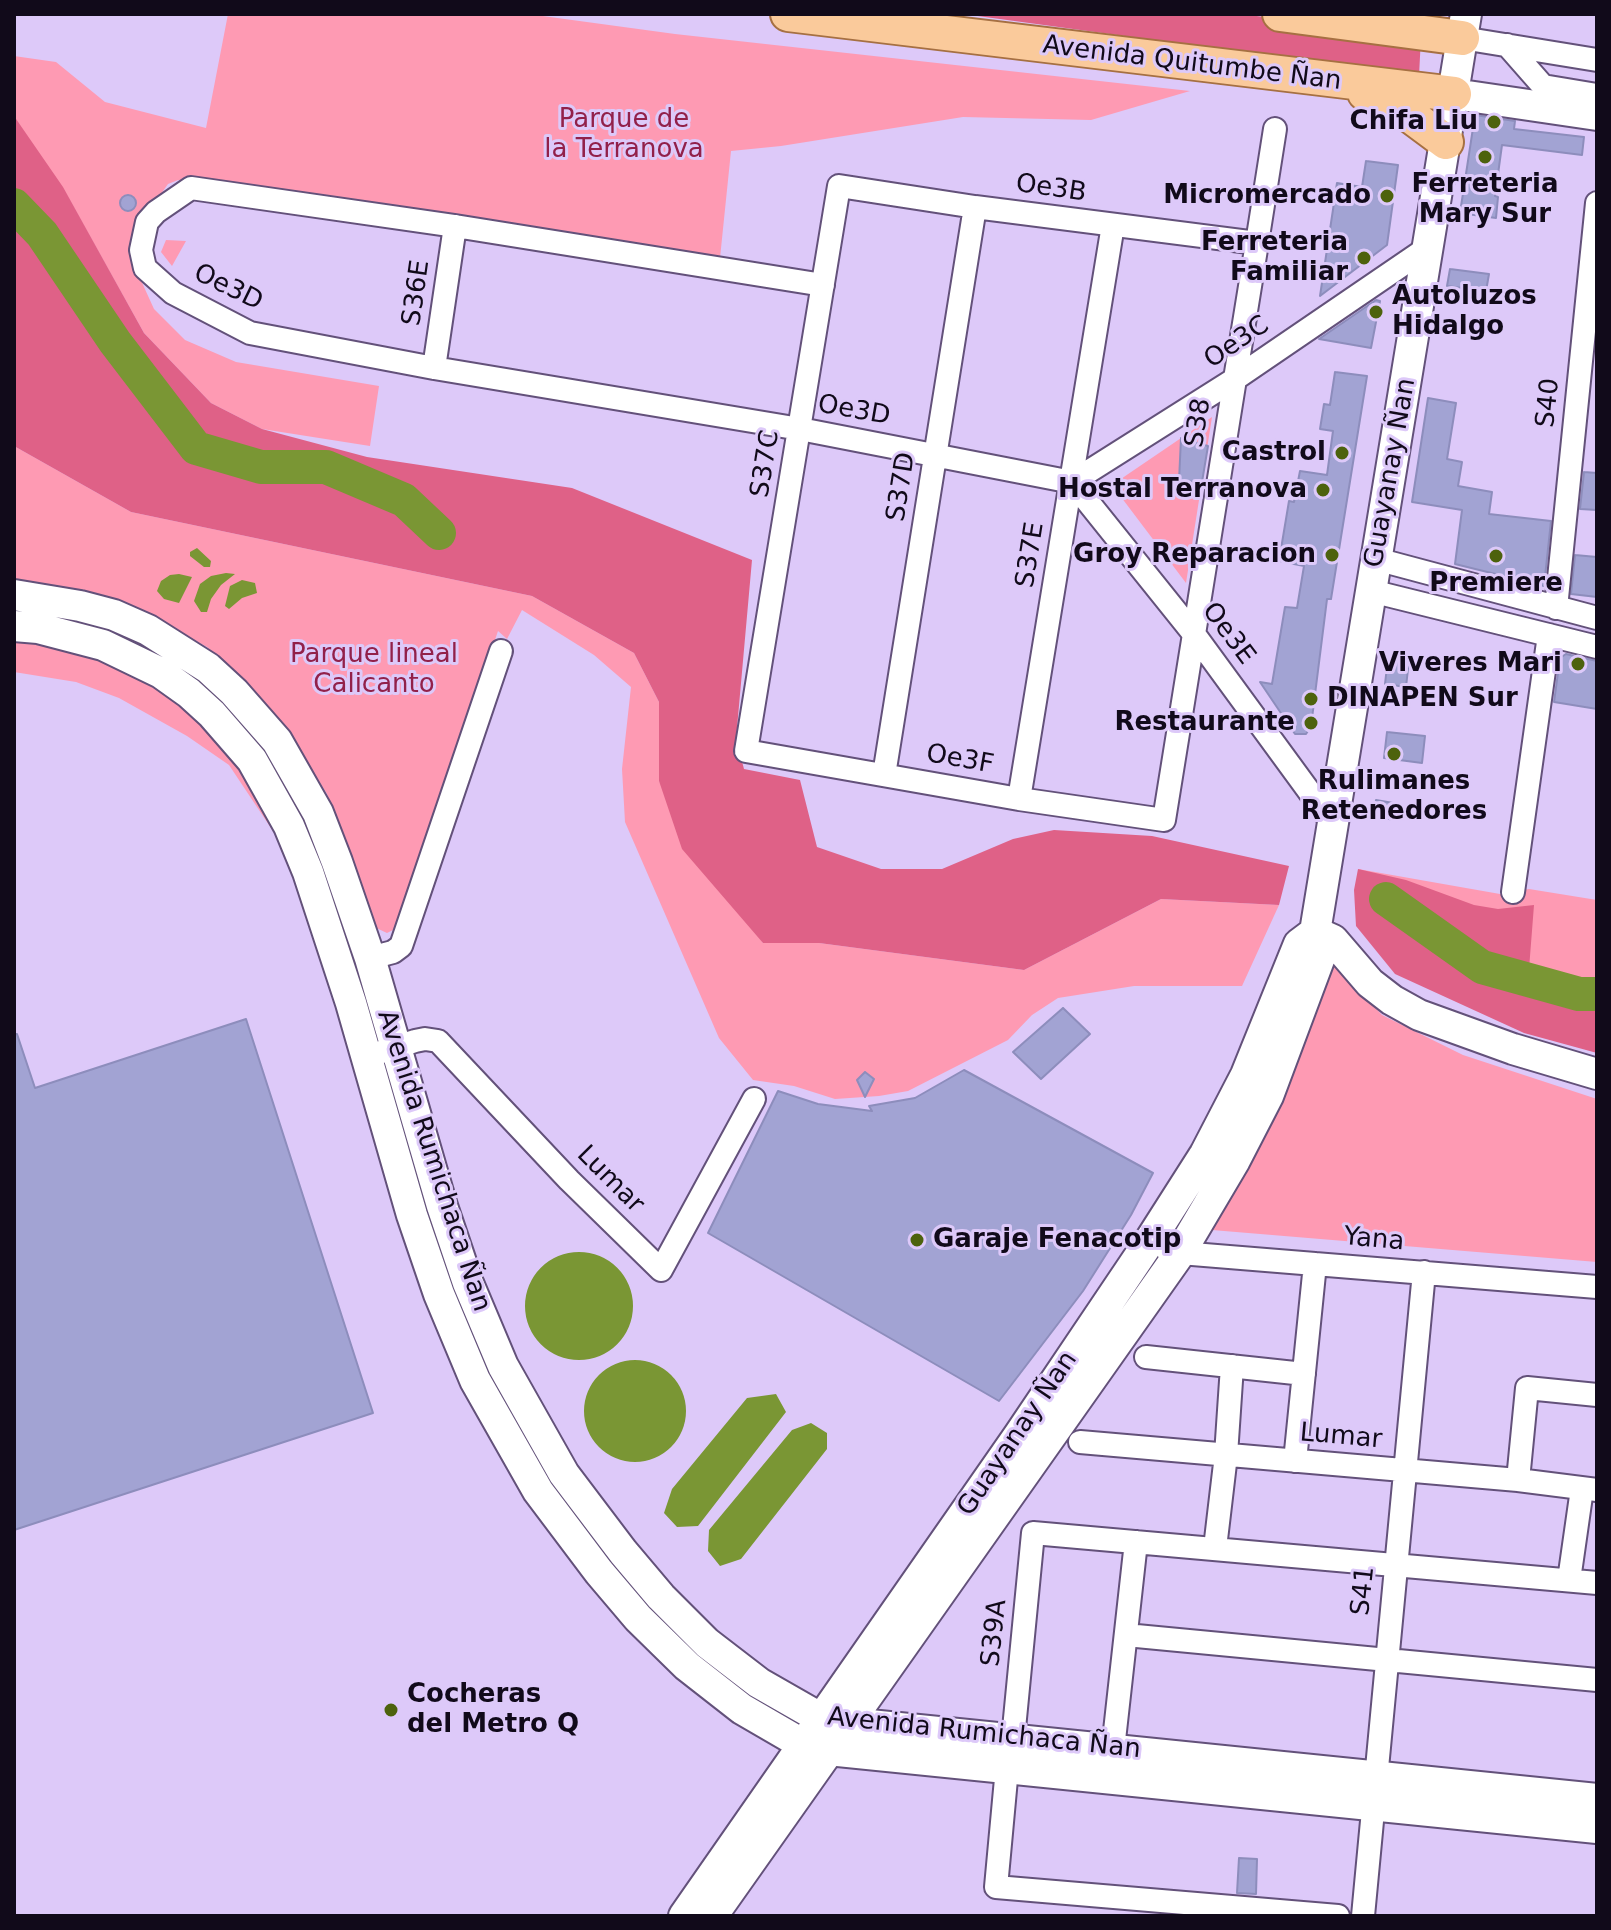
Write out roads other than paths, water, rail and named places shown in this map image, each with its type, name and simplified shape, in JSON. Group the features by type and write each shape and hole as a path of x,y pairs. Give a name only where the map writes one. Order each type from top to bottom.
{"main road":[{"name":"Avenida Quitumbe Ñan","path":"788,14 1454,94 1597,115"},
{"path":"1280,14 1464,26"},
{"name":"Guayanay Ñan","path":"684,1916 836,1721 1030,1443 1180,1253 1235,1160 1268,1096 1320,957 1315,932 1464,26"},
{"path":"1343,82 1411,116 1446,142"},
{"name":"Avenida Rumichaca Ñan","path":"14,595 114,615 177,646 217,676 267,729 299,777 318,813 370,958 442,1206 468,1283 503,1366 564,1474 642,1575 707,1643 759,1683 836,1721 1010,1754 1372,1805 1597,1828"},
{"path":"72,636 80,606"},
{"name":"Avenida Rumichaca Ñan","path":"14,626 38,628 103,645 161,673 212,714 252,760 289,826 308,872 412,1215 439,1294 475,1380 538,1491 599,1572 638,1618 687,1666 742,1709 816,1747 1010,1754 1113,1749 1597,1799"},
{"path":"1315,932 1333,940 1370,983 1419,1015 1513,1049 1597,1074"},
{"name":"Guayanay Ñan","path":"1030,1443 1147,1245 1205,1154 1246,1075 1299,944 1315,932"},
{"name":"Guayanay Ñan","path":"712,1916 816,1747"}],"street":[{"path":"1464,26 1507,45 1597,60"},
{"path":"1507,45 1543,86 1597,95"},
{"name":"S38","path":"1164,820 1275,129"},
{"name":"Oe3B","path":"839,186 975,207 1257,243"},
{"name":"S37C","path":"746,751 839,186"},
{"name":"Oe3D","path":"823,285 455,226 191,188 156,212 147,222 141,250 145,268 173,293 250,333 434,368 800,429 1072,482"},
{"name":"S40","path":"1556,608 1597,203"},
{"name":"S37D","path":"884,775 975,207"},
{"name":"S37E","path":"1019,799 1113,225"},
{"name":"S36E","path":"434,368 455,226"},
{"name":"Oe3C","path":"1072,482 1235,379 1430,246"},
{"name":"Oe3E","path":"1072,482 1194,634 1333,824"},
{"path":"1376,559 1597,618"},
{"path":"1371,591 1597,647"},
{"path":"1513,892 1549,635"},
{"path":"370,958 393,952 401,946 501,651"},
{"name":"Oe3F","path":"746,751 1019,799 1164,820"},
{"name":"Lumar","path":"366,1057 425,1039 438,1041 569,1180 668,1274 754,1099"},
{"name":"Yana","path":"1147,1245 1180,1253 1597,1287"},
{"path":"1295,1461 1315,1264"},
{"name":"S41","path":"1363,1916 1424,1272"},
{"path":"1146,1357 1304,1374"},
{"path":"1215,1548 1232,1366"},
{"path":"1518,1480 1527,1388 1597,1395"},
{"name":"Lumar","path":"1080,1442 1518,1480 1590,1490"},
{"path":"1569,1580 1590,1490"},
{"name":"S39A","path":"1136,1542 1033,1533 996,1887 1338,1916"},
{"path":"1113,1749 1136,1542 1597,1583"},
{"path":"1126,1635 1597,1680"}],"waterway":[{"path":"14,205 42,234 115,342 196,448 261,467 326,467 404,500 439,533"},
{"path":"1386,899 1482,967 1579,994 1597,994"}],"place":[{"name":"Chifa Liu","path":"1494,122"},
{"name":"Ferreteria Mary Sur","path":"1485,157"},
{"name":"Micromercado","path":"1387,196"},
{"name":"Ferreteria Familiar","path":"1364,258"},
{"name":"Autoluzos Hidalgo","path":"1376,312"},
{"name":"Castrol","path":"1342,453"},
{"name":"Hostal Terranova","path":"1323,490"},
{"name":"Groy Reparacion","path":"1332,555"},
{"name":"Premiere","path":"1496,556"},
{"name":"Viveres Mari","path":"1578,664"},
{"name":"DINAPEN Sur","path":"1311,699"},
{"name":"Restaurante","path":"1311,723"},
{"name":"Rulimanes Retenedores","path":"1394,754"},
{"name":"Garaje Fenacotip","path":"917,1240"},
{"name":"Cocheras del Metro Q","path":"391,1710"}],"park label":[{"name":"Parque de la Terranova","path":"624,135"},
{"name":"Parque lineal Calicanto","path":"374,670"}]}
